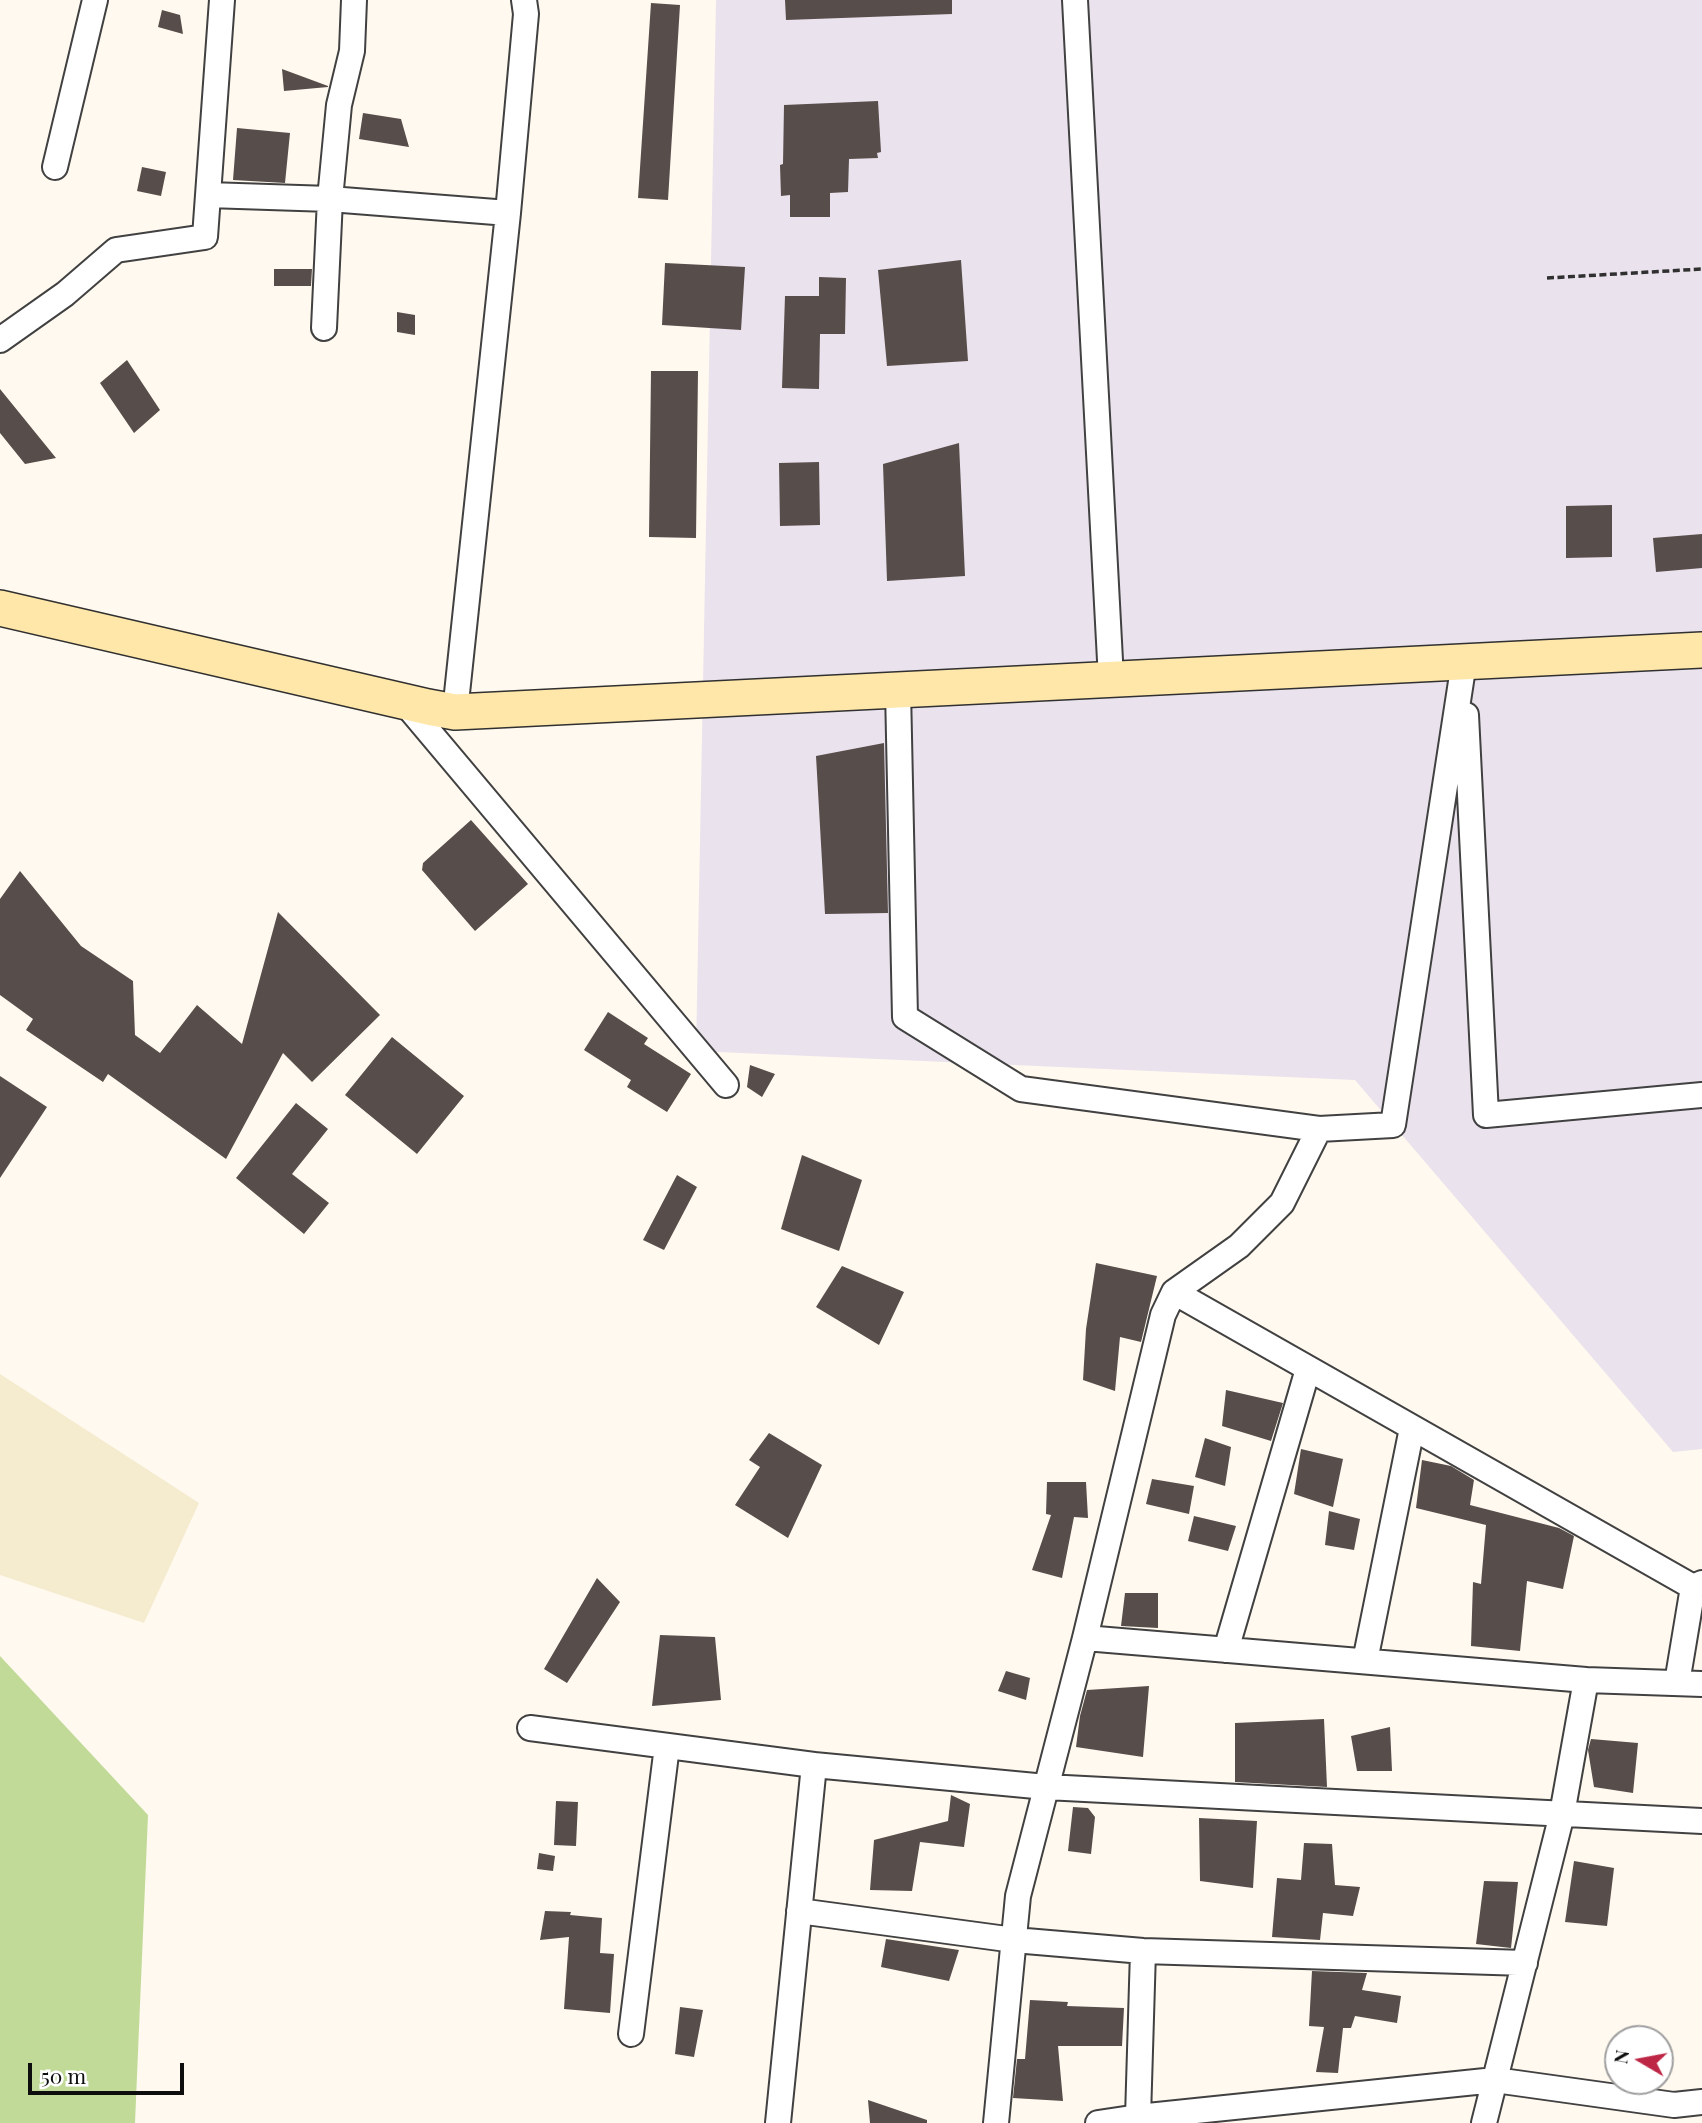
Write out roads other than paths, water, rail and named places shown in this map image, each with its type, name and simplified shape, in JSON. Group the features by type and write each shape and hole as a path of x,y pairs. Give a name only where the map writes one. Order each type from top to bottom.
{"main road":[{"path":"0,608 455,712 1702,650"}],"street":[{"path":"55,167 95,0"},
{"path":"0,340 65,294 116,250 205,237 222,0"},
{"path":"324,328 330,200 340,105 352,51 354,0"},
{"path":"455,712 509,213 526,15 524,0"},
{"path":"1075,0 1111,679"},
{"path":"208,195 330,200 509,213"},
{"path":"1464,662 1486,1115 1702,1095"},
{"path":"898,690 905,1017 1021,1089 1320,1129 1393,1125 1464,662"},
{"path":"404,702 726,1085"},
{"path":"996,2123 1018,1896 1085,1638 1163,1315 1174,1292 1239,1246 1282,1203 1320,1129"},
{"path":"1174,1292 1412,1428 1697,1585 1677,1684"},
{"path":"1226,1650 1308,1369"},
{"path":"1365,1661 1412,1428"},
{"path":"1085,1638 1586,1680 1702,1684"},
{"path":"1484,2123 1562,1814 1586,1680"},
{"path":"530,1728 814,1765 1046,1787 1702,1821"},
{"path":"631,2034 667,1746"},
{"path":"778,2123 814,1765"},
{"path":"799,1911 1014,1940 1143,1951 1525,1963"},
{"path":"1138,2117 1143,1951"},
{"path":"1098,2123 1495,2080 1674,2105 1702,2102"}]}
